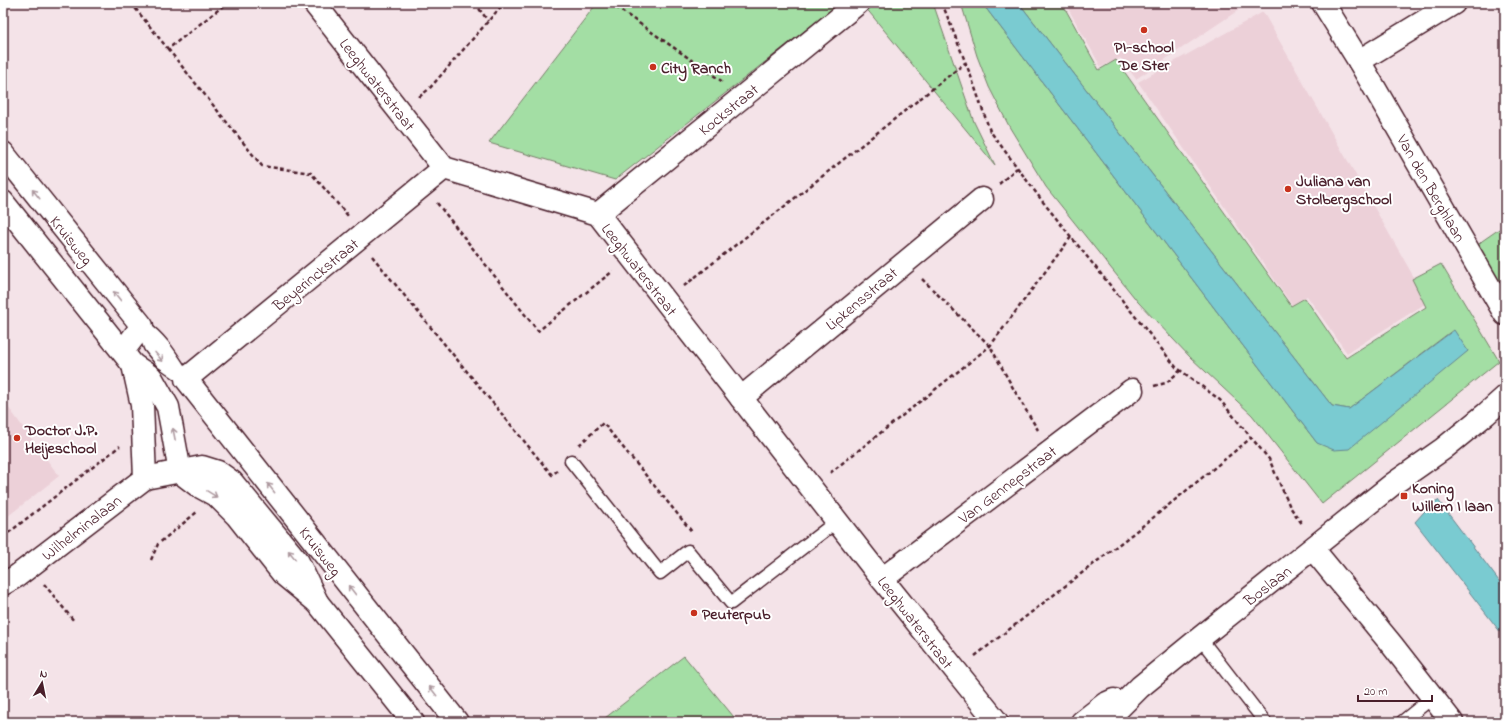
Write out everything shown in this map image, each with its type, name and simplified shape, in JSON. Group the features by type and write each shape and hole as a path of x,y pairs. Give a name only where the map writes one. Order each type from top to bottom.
{"street":[{"name":"Leeghwaterstraat","path":"314,3 444,168 598,214 882,579 997,722"},
{"name":"Kockstraat","path":"598,214 858,3"},
{"name":"Van den Berghlaan","path":"1323,3 1359,62 1505,314"},
{"path":"1359,62 1444,5"},
{"name":"Kruisweg","path":"3,153 142,326"},
{"name":"Beyerinckstraat","path":"186,379 444,168"},
{"name":"Lipkensstraat","path":"741,398 982,199"},
{"name":"Kruisweg","path":"3,202 128,358 151,377 168,407 180,472 197,485 217,496 237,516 283,574 317,602 412,722"},
{"path":"128,358 142,326"},
{"name":"Kruisweg","path":"128,358 142,405 145,478"},
{"name":"Kruisweg","path":"186,379 457,722"},
{"name":"Van Gennepstraat","path":"882,579 1132,390"},
{"name":"Boslaan","path":"1393,484 1434,440 1478,405 1505,392"},
{"name":"Boslaan","path":"1103,722 1140,687 1200,638 1316,547 1393,484 1443,450 1505,396"},
{"name":"Kruisweg","path":"180,472 202,467 218,472 232,482 298,562 317,602"},
{"path":"145,478 180,472"},
{"name":"Wilhelminalaan","path":"3,597 17,576 145,478"},
{"path":"1316,547 1452,722"},
{"name":"Boslaan","path":"1082,722 1105,704 1140,687"}],"lane":[{"name":"Kruisweg","path":"142,326 152,333 170,354 186,379"},
{"path":"571,462 660,573 688,551 731,603 837,521"},
{"path":"1200,638 1265,722"},
{"path":"1402,722 1433,697"}],"path":[{"path":"131,3 262,166 311,173 552,475 571,462 566,456 603,423 700,541 688,551"},
{"path":"168,49 227,3"},
{"path":"475,3 488,21"},
{"path":"399,111 429,89 504,3"},
{"path":"610,3 743,96"},
{"path":"942,3 966,63 990,131 1071,237 1171,361 1220,400 1269,459 1290,507 1316,547"},
{"path":"665,301 966,63"},
{"path":"423,185 538,331 631,257"},
{"path":"812,488 990,346 1071,237"},
{"path":"905,262 990,346 1018,397 1051,451"},
{"path":"1132,390 1166,384 1181,370"},
{"path":"3,537 143,428"},
{"path":"955,671 1149,521 1251,438"},
{"path":"151,560 158,544 217,496"},
{"path":"17,576 74,621"}],"shaded area":[{"name":"PI-school De Ster","path":"1065,3 1249,3 1136,79 1120,58 1101,67"},
{"name":"Juliana van Stolbergschool","path":"1263,12 1428,302 1347,353 1307,296 1292,305 1138,82"},
{"name":"Doctor J.P. Heijeschool","path":"3,400 59,476 3,520"}],"green space":[{"path":"597,3 840,3 615,180 489,143"},
{"path":"871,3 933,3 974,122 995,165 865,7"},
{"path":"961,3 982,3 1317,443 1468,351 1453,330 1349,409 1332,406 1019,3 1062,3 1099,70 1116,60 1291,306 1305,298 1346,358 1426,307 1412,279 1441,264 1499,361 1322,504 1252,415 1190,357 1138,302 1046,187 1010,128 989,87 977,56"},
{"path":"1505,225 1505,293 1477,246"},
{"path":"684,656 738,722 600,722"}],"water":[{"path":"982,3 1019,3 1332,406 1349,409 1454,330 1468,351 1349,449 1334,450 1317,443"},
{"path":"1438,500 1505,589 1505,638 1415,522 1432,503"}],"place":[{"name":"PI-school De Ster","path":"1144,30"},
{"name":"City Ranch","path":"653,67"},
{"name":"Juliana van Stolbergschool","path":"1288,189"},
{"name":"Doctor J.P. Heijeschool","path":"17,438"},
{"name":"Koning Willem I laan","path":"1404,496"},
{"name":"Peuterpub","path":"694,613"}]}
